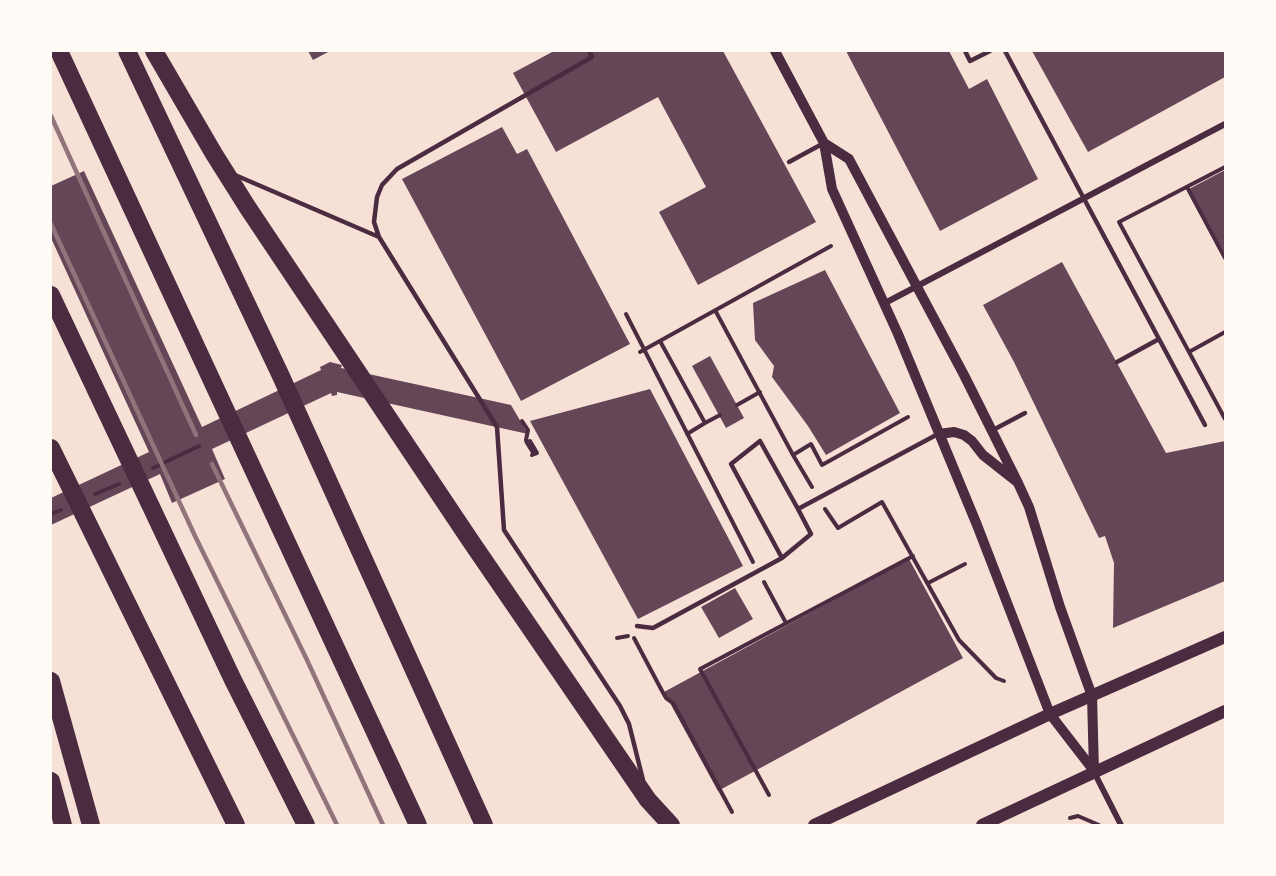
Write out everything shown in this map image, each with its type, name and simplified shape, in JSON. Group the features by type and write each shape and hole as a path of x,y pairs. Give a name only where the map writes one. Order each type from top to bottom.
{"highway":[{"path":"59,51 418,825"},
{"path":"127,51 285,385 484,825"},
{"path":"154,51 225,170 463,530 648,800 671,825"},
{"path":"51,295 214,639 306,825"},
{"path":"51,448 236,825"},
{"path":"51,681 91,825"},
{"path":"51,781 63,825"}],"main road":[{"path":"814,825 1050,714 1225,637"},
{"path":"982,825 1225,711"}],"street":[{"path":"776,51 824,143 832,189 885,303 1050,714 1094,771 1121,825"},
{"path":"885,303 1225,124"},
{"path":"824,143 849,159 993,430 1029,507 1060,607 1092,696 1094,771"},
{"path":"939,434 954,432 964,435 983,455 1018,483"}],"lane":[{"path":"589,51 592,57 397,169 382,185 377,197 374,222 378,237 497,427 504,530 620,706 629,724 648,800"},
{"path":"965,51 970,61 990,51"},
{"path":"1005,51 1205,425"},
{"path":"789,162 824,143"},
{"path":"225,170 378,237"},
{"path":"1117,362 1159,339"},
{"path":"993,430 1025,413"},
{"path":"798,509 939,434"},
{"path":"637,626 653,628 782,558 812,534 760,441 731,464 782,558"}],"path":[{"path":"1225,167 1119,222 1225,419"},
{"path":"1187,187 1225,258"},
{"path":"642,350 831,246"},
{"path":"715,310 818,498 838,528 882,502 959,640 996,678 1004,681"},
{"path":"626,314 642,350 786,623"},
{"path":"1188,352 1225,332"},
{"path":"660,341 705,423"},
{"path":"737,405 760,392"},
{"path":"687,434 720,415"},
{"path":"794,454 811,444 822,465 908,417"},
{"path":"522,421 528,430 526,440 534,454 537,453 530,441 528,442 534,454 532,455"},
{"path":"146,471 199,446"},
{"path":"93,495 125,481"},
{"path":"51,514 62,510"},
{"path":"769,795 700,669 913,556"},
{"path":"928,583 965,564"},
{"path":"638,646 660,689 673,703 732,812"},
{"path":"1070,818 1078,816 1099,825"}],"building":[{"path":"308,51 330,51 313,60"},
{"path":"554,51 723,51 816,222 698,285 659,212 706,187 658,97 556,152 513,73"},
{"path":"846,51 949,51 969,89 987,79 1038,179 940,231"},
{"path":"1032,51 1225,51 1225,77 1088,152"},
{"path":"502,127 517,154 527,149 630,344 521,401 402,179"},
{"path":"1225,170 1225,254 1189,189"},
{"path":"84,171 202,427 321,370 320,367 330,362 342,365 341,368 511,405 528,434 337,392 337,395 332,396 331,393 212,449 225,479 172,503 160,474 51,525 51,498 149,452 51,238 51,186"},
{"path":"1062,262 1166,453 1225,441 1225,581 1113,628 1114,563 1105,536 1099,538 1014,362 983,305"},
{"path":"825,270 900,413 826,455 772,377 774,366 755,340 753,303"},
{"path":"710,356 744,418 726,428 692,366"},
{"path":"650,389 743,566 638,619 530,421"},
{"path":"909,559 963,658 718,791 664,692"},
{"path":"735,588 753,619 719,638 701,607"}],"railway":[{"path":"51,116 196,435"},
{"path":"51,224 195,536 337,825"},
{"path":"212,464 307,660 383,825"}]}
